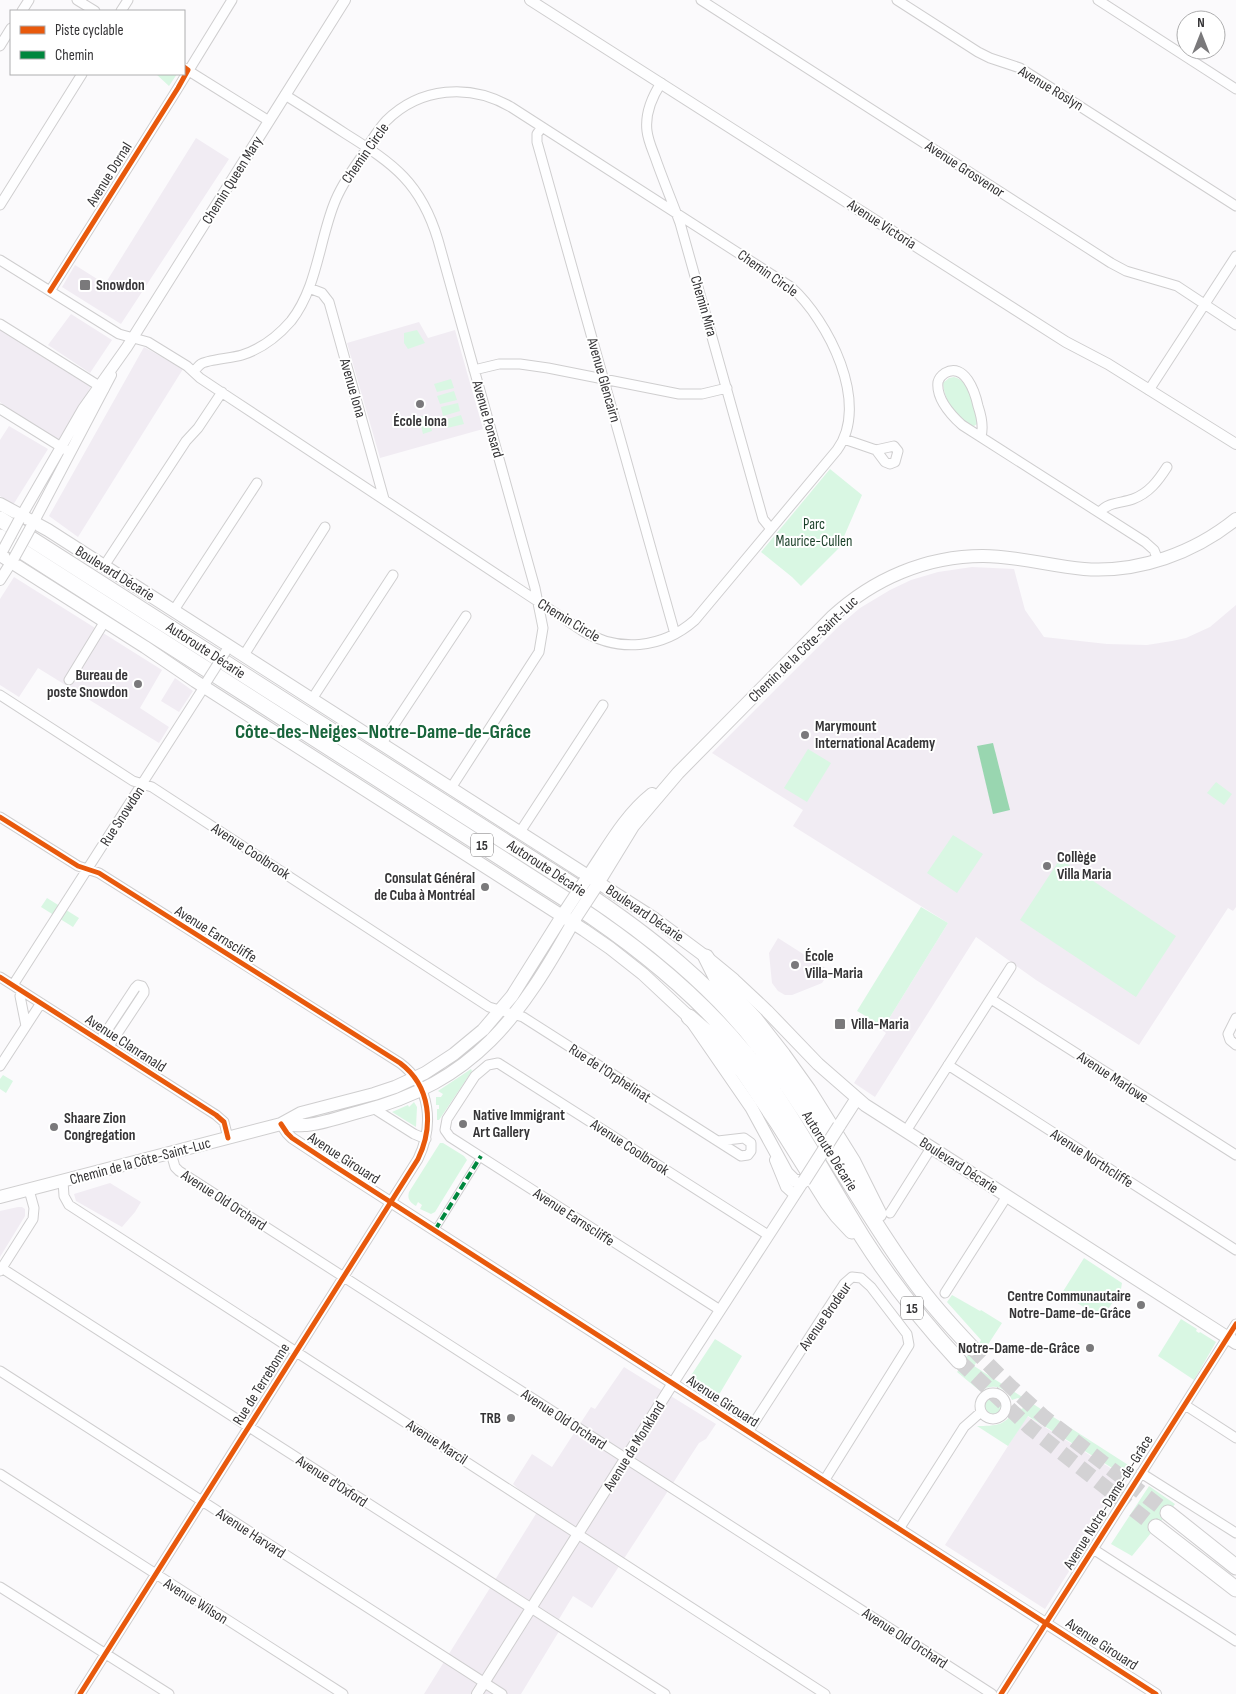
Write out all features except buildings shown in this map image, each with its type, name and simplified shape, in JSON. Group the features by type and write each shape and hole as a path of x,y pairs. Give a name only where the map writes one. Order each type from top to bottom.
{"highway":[{"name":"Autoroute Décarie","path":"0,519 592,897 672,956 718,999 770,1060 801,1104 858,1198 914,1280 937,1310 972,1348"},
{"name":"Autoroute Décarie","path":"1,551 574,904 653,960 698,1002 745,1054 790,1118 872,1251 903,1297 959,1361"},
{"path":"706,957 716,977 773,1041 826,1117 852,1162 914,1280"},
{"path":"689,1017 718,1042 735,1062 773,1115 837,1216 872,1251"},
{"path":"1168,1513 1236,1567"},
{"path":"1156,1527 1236,1589"}],"main road":[{"name":"Boulevard Décarie","path":"0,504 20,518 104,566 174,610 228,648 244,655 520,832 592,882 661,923 706,957 752,997 818,1064 857,1098 931,1148 1232,1340"},
{"name":"Chemin de la Côte-Saint-Luc","path":"0,1197 281,1124 301,1113 374,1094 415,1078 444,1062 483,1030 519,987 569,917 592,882 614,838 638,806 678,773 837,613 858,595 897,574 935,562 974,556 1004,557 1094,569 1128,567 1158,560 1200,544 1236,519"},
{"path":"1,551 105,621 569,917 631,964 689,1017 751,1107 789,1177 795,1181 804,1181"},
{"name":"Chemin de la Côte-Saint-Luc","path":"281,1124 305,1125 373,1108 422,1090 453,1072 474,1056 495,1036 531,992 569,917"},
{"name":"Avenue de Monkland","path":"804,1181 857,1098"}],"street":[{"path":"77,0 93,10"},
{"name":"Avenue Dornal","path":"186,69 232,0"},
{"name":"Chemin Queen Mary","path":"1,551 61,447 101,388 345,0"},
{"name":"Avenue Victoria","path":"530,0 1066,342 1105,362 1236,444"},
{"name":"Avenue Grosvenor","path":"701,0 1112,263 1126,271 1177,286 1236,325"},
{"name":"Avenue Roslyn","path":"897,0 978,52 1020,68 1236,206"},
{"path":"1098,0 1236,89"},
{"path":"0,46 10,30"},
{"path":"186,69 269,121"},
{"path":"0,205 81,75"},
{"name":"Avenue Dornal","path":"50,291 182,75"},
{"name":"Chemin Mira","path":"661,84 653,96 647,130 687,246 763,519 771,529"},
{"name":"Chemin Circle","path":"0,260 119,334 148,342 589,635 612,644 642,644 675,634 700,615 844,439 848,426 850,407 845,378 835,350 808,304 786,282 511,107 491,97 467,91 445,92 419,99 399,110 383,125 341,188 333,205 309,288 292,320 270,341 258,348 242,355 202,363 194,372"},
{"name":"Avenue Ponsard","path":"285,96 387,160 417,192 427,210 438,240 538,601 543,632 538,656 451,788"},
{"name":"Avenue Glencairn","path":"542,127 538,134 538,142 675,634"},
{"path":"1149,390 1236,256"},
{"name":"Avenue Iona","path":"309,288 322,293 329,302 384,500"},
{"path":"0,324 101,388"},
{"path":"474,370 499,364 520,364 685,394 702,394 727,388"},
{"path":"981,436 982,422 972,384 959,373 951,371 944,374 939,379 938,385 941,396 947,408 962,425 1152,546 1158,560"},
{"name":"Chemin Queen Mary","path":"0,580 33,525 101,388"},
{"path":"104,566 187,439 201,425 222,392"},
{"path":"0,409 70,453"},
{"path":"844,439 876,450"},
{"path":"1100,512 1107,506 1132,500 1143,494 1156,484 1168,467"},
{"path":"174,610 257,483"},
{"path":"244,655 325,527"},
{"path":"312,699 393,575"},
{"path":"382,743 466,616"},
{"path":"69,680 105,621"},
{"name":"Rue Snowdon","path":"12,985 143,784 228,648"},
{"name":"Avenue Coolbrook","path":"0,695 133,781 152,787 165,795 489,1006 500,1011"},
{"path":"520,832 603,705"},
{"name":"Avenue Earnscliffe","path":"0,817 78,866 99,874 400,1063 415,1078"},
{"path":"906,1131 1011,967"},
{"name":"Avenue Clanranald","path":"0,977 216,1115 224,1122 228,1138"},
{"path":"100,1040 135,988 138,985 143,987 144,993 108,1046"},
{"path":"22,991 20,996 26,1026"},
{"name":"Avenue Marlowe","path":"991,998 1236,1155"},
{"path":"0,1066 41,1003"},
{"name":"Rue de l'Orphelinat","path":"500,1011 523,1017 718,1141"},
{"path":"1236,1018 1229,1028 1228,1034 1230,1040 1236,1045"},
{"name":"Avenue Coolbrook","path":"491,1063 501,1064 768,1235"},
{"name":"Avenue Earnscliffe","path":"491,1063 473,1080 447,1119 445,1130 450,1137 720,1310"},
{"name":"Avenue Northcliffe","path":"948,1065 1236,1250"},
{"name":"Rue de Terrebonne","path":"80,1694 418,1158 426,1138 427,1115 422,1090 415,1078"},
{"path":"373,1108 414,1134 426,1138"},
{"name":"Avenue Girouard","path":"281,1124 286,1133 294,1140 1156,1694"},
{"path":"766,1136 784,1185 795,1194"},
{"path":"890,1213 931,1148"},
{"name":"Avenue Old Orchard","path":"171,1153 175,1167 179,1171 992,1694"},
{"path":"434,1230 482,1156"},
{"name":"Avenue Marcil","path":"63,1181 64,1196 69,1204 825,1694"},
{"name":"Avenue de Monkland","path":"477,1694 804,1181"},
{"path":"1,1269 34,1217 34,1208 29,1190"},
{"path":"945,1293 1007,1196"},
{"name":"Avenue d'Oxford","path":"1,1269 665,1694"},
{"name":"Avenue Brodeur","path":"748,1432 844,1284 854,1277 861,1278 870,1285 907,1334 909,1342 906,1351 824,1481"},
{"name":"Avenue Notre-Dame-de-Grâce","path":"1001,1694 1185,1405 1232,1340 1236,1324"},
{"name":"Avenue Harvard","path":"0,1371 502,1694"},
{"path":"1185,1405 1236,1438"},
{"path":"899,1529 964,1427 981,1412"},
{"path":"1141,1473 1236,1533"},
{"name":"Avenue Wilson","path":"0,1474 343,1694"},
{"path":"1093,1549 1236,1641"},
{"path":"0,1587 169,1694"}],"shaded area":[{"path":"196,138 229,159 121,324 62,287 75,265 105,284"},
{"path":"71,314 112,340 90,373 48,345"},
{"name":"École Iona","path":"419,322 428,338 455,330 483,429 380,458 347,343"},
{"path":"0,330 92,385 57,443 0,402"},
{"path":"144,347 183,369 78,537 49,516"},
{"path":"9,426 48,449 13,505 0,496 0,440"},
{"name":"Collège Villa Maria","path":"972,567 1014,569 1025,610 1044,637 1107,644 1147,645 1172,641 1186,638 1210,627 1236,605 1236,907 1233,911 1228,908 1139,1045 1036,980 976,937 875,1097 854,1083 886,1033 882,1030 948,923 793,826 803,810 712,753 840,625 860,608 911,580 938,572"},
{"path":"14,577 162,670 140,708 169,727 159,743 38,668 19,697 0,685 0,599"},
{"path":"175,678 193,691 179,712 161,701"},
{"path":"993,743 1010,810 993,814 977,746"},
{"name":"École Villa-Maria","path":"778,938 830,971 822,983 792,995 785,995 778,991 772,983 769,953"},
{"path":"110,1183 141,1202 122,1227 76,1201 74,1194"},
{"path":"18,1207 25,1209 25,1216 0,1257 0,1211"},
{"path":"624,1367 716,1424 706,1439 699,1443 592,1608 573,1596 556,1624 561,1628 521,1694 424,1694 539,1509 513,1484 532,1454 552,1467 591,1407 595,1409"},
{"path":"1027,1416 1128,1479 1045,1609 945,1545"}],"green space":[{"path":"157,75 176,75 169,86"},
{"path":"417,330 425,343 408,349 404,343 404,333"},
{"path":"954,377 965,384 972,396 977,418 977,424 974,426 968,424 957,415 946,396 943,383 949,378"},
{"path":"451,379 454,388 437,392 434,384"},
{"path":"454,391 457,400 440,404 437,396"},
{"path":"458,403 460,411 443,416 441,407"},
{"path":"427,415 432,431 423,434 419,417"},
{"path":"461,415 464,424 447,428 444,420"},
{"name":"Parc Maurice-Cullen","path":"830,469 862,495 839,548 801,586 761,552"},
{"path":"808,749 831,763 807,802 784,788"},
{"path":"1216,782 1232,794 1224,805 1207,793"},
{"path":"953,835 983,854 957,893 927,873"},
{"path":"1060,859 1176,936 1136,997 1020,920"},
{"path":"47,898 79,918 73,927 41,907"},
{"path":"921,907 948,923 882,1030 874,1021 857,1011"},
{"path":"471,1069 472,1071 439,1120 437,1120 439,1105 436,1105 436,1097 441,1097 443,1094 438,1091"},
{"path":"3,1075 13,1081 6,1093 0,1089 0,1079"},
{"path":"414,1102 417,1107 416,1127 392,1112 408,1105 409,1107"},
{"path":"440,1143 464,1156 467,1160 435,1212 431,1214 420,1209 422,1205 418,1202 416,1206 412,1203 408,1194"},
{"path":"1084,1258 1122,1283 1121,1289 1102,1319 1062,1293"},
{"path":"952,1295 1002,1323 974,1366 1136,1470 1130,1479 1028,1416 1008,1446 977,1426 990,1426 1001,1423 1009,1417 1013,1405 1022,1409 1026,1403 1018,1398 1012,1400 1006,1392 998,1387 989,1387 980,1391 957,1372 962,1366 961,1362 981,1340 947,1302"},
{"path":"1181,1319 1197,1329 1196,1331 1199,1333 1216,1342 1194,1380 1158,1356"},
{"path":"715,1339 742,1356 717,1398 688,1380"},
{"path":"993,1398 999,1400 1001,1406 999,1412 993,1414 987,1412 985,1406 987,1400"},
{"path":"1149,1486 1175,1504 1132,1556 1111,1544"}],"tunnel":[{"path":"972,1348 1044,1417 1168,1513"},
{"path":"959,1361 1029,1427 1156,1527"}],"marked path":[{"path":"435,1230 481,1156"}],"cycle path":[{"path":"50,291 178,88 188,70 185,68"},
{"path":"0,817 78,866 99,873 400,1063 418,1083 427,1107 426,1133 418,1159 80,1694"},
{"path":"0,977 216,1115 224,1122 228,1138"},
{"path":"281,1124 292,1138 336,1167 1156,1694"},
{"path":"1001,1694 1236,1324"}],"place":[{"name":"Snowdon","path":"85,285"},
{"name":"École Iona","path":"420,404"},
{"name":"Bureau de poste Snowdon","path":"138,684"},
{"name":"Marymount International Academy","path":"805,735"},
{"name":"Collège Villa Maria","path":"1047,866"},
{"name":"Consulat Général de Cuba à Montréal","path":"485,887"},
{"name":"École Villa-Maria","path":"795,965"},
{"name":"Villa-Maria","path":"840,1024"},
{"name":"Native Immigrant Art Gallery","path":"463,1124"},
{"name":"Shaare Zion Congregation","path":"54,1127"},
{"name":"Centre Communautaire Notre-Dame-de-Grâce","path":"1141,1305"},
{"name":"Notre-Dame-de-Grâce","path":"1090,1348"},
{"name":"TRB","path":"511,1418"}],"district":[{"name":"Côte-des-Neiges–Notre-Dame-de-Grâce","path":"383,731"}]}
